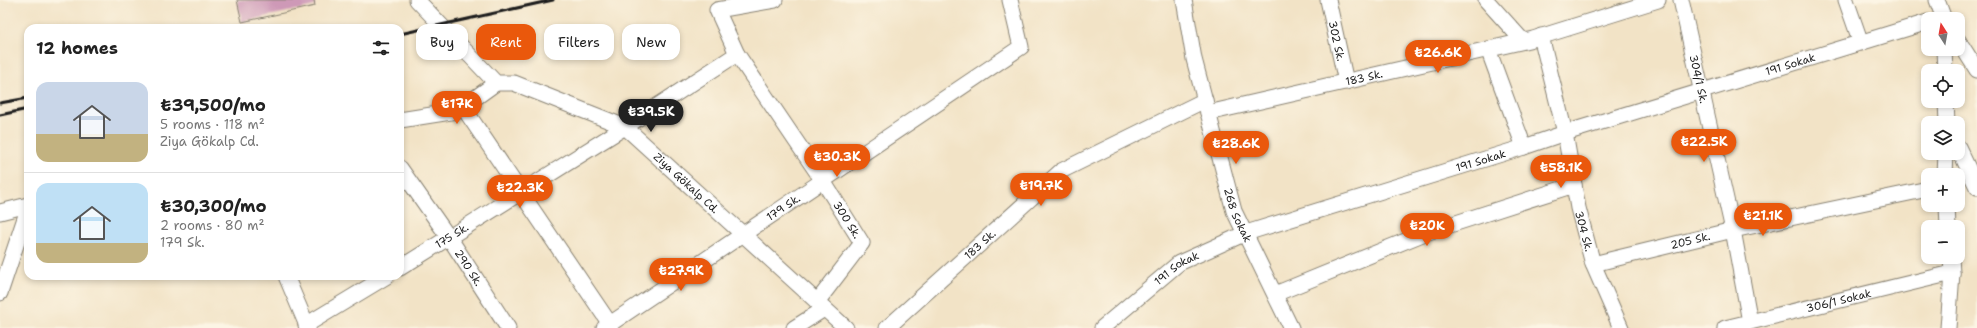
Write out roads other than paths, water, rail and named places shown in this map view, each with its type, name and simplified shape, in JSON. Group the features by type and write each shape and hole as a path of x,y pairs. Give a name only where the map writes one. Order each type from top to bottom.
{"street":[{"path":"404,119 457,111 496,83 419,0"},
{"name":"300 Sk.","path":"775,0 717,10 737,54 823,181 862,243 821,306 794,328"},
{"name":"179 Sk.","path":"607,326 1021,47 1010,0"},
{"name":"268 Sokak","path":"1184,0 1194,59 1234,211 1291,328"},
{"name":"302 Sk.","path":"1328,0 1346,82"},
{"path":"1486,0 1523,41"},
{"name":"183 Sk.","path":"887,328 1061,171 1207,107 1346,82 1523,41 1658,0"},
{"name":"304/1 Sk.","path":"1681,0 1733,230 1750,322"},
{"path":"1846,0 1861,43"},
{"path":"1937,0 1940,12"},
{"name":"191 Sokak","path":"1102,328 1179,263 1246,233 1565,133 1921,24"},
{"name":"304 Sk.","path":"1541,36 1565,133 1574,185 1594,264 1621,328"},
{"path":"1488,49 1524,147"},
{"path":"1965,51 1977,70"},
{"name":"175 Sk.","path":"404,266 625,127 737,54"},
{"name":"Ziya Gökalp Cd.","path":"496,83 514,83 625,127 846,328"},
{"path":"463,106 521,192 607,326"},
{"path":"1964,160 1977,187"},
{"name":"290 Sk.","path":"404,174 449,238 508,328"},
{"path":"1275,294 1425,233 1574,185"},
{"name":"205 Sk.","path":"1594,264 1733,230 1921,190"},
{"path":"0,212 24,206"},
{"path":"0,293 24,220"},
{"path":"1948,328 1952,273 1951,264"},
{"name":"306/1 Sokak","path":"1725,328 1952,273"},
{"path":"288,280 307,326 380,280"}],"railway":[{"path":"404,33 553,0"},
{"path":"0,103 24,99"},
{"path":"0,115 24,110"}]}
